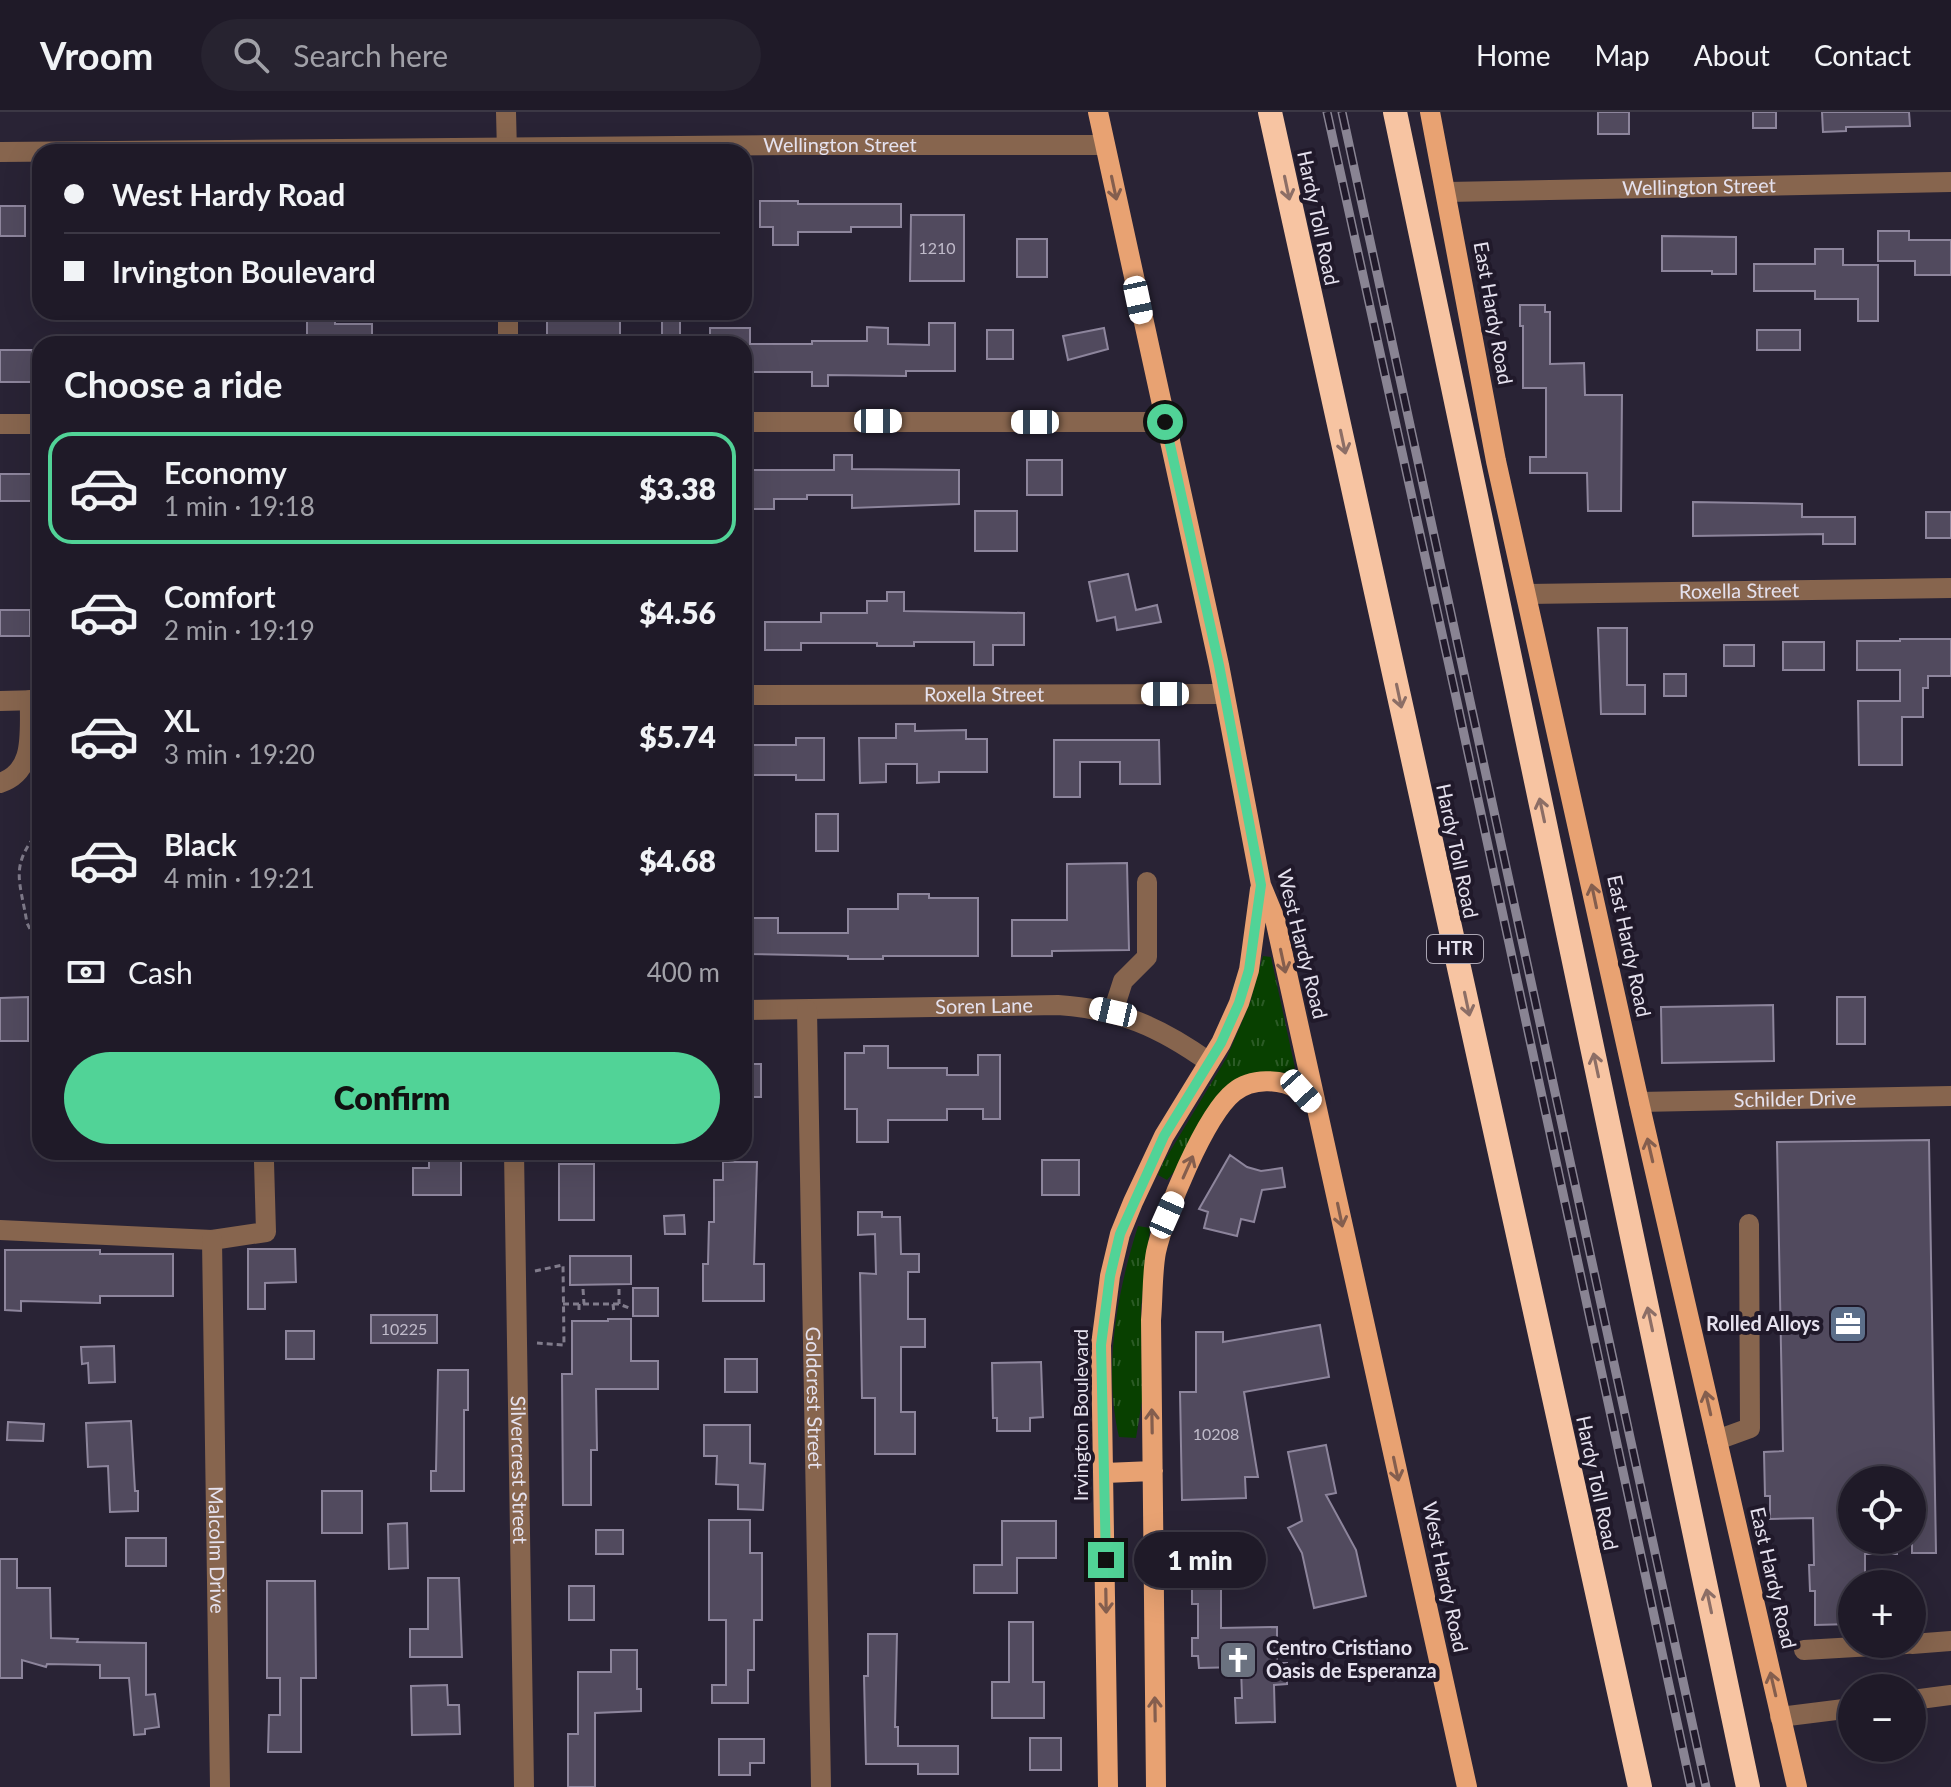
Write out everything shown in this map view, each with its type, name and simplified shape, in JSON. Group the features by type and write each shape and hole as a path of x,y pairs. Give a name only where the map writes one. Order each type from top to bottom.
{"highway":[{"name":"Hardy Toll Road","path":"1270,112 1640,1787"},
{"path":"1395,112 1748,1787"}],"main road":[{"name":"West Hardy Road","path":"1098,112 1224,694 1261,885 1275,919 1467,1787"},
{"name":"East Hardy Road","path":"1430,112 1496,461 1639,1102 1797,1787"},
{"name":"Irvington Boulevard","path":"1108,1787 1101,1345 1110,1276 1120,1234 1164,1136 1209,1062 1239,1003 1249,970 1261,885"},
{"path":"1156,1787 1151,1320 1156,1254 1167,1215 1202,1137 1234,1092 1253,1083 1278,1082 1301,1091 1316,1107"},
{"path":"1133,1202 1167,1215"},
{"path":"1105,1473 1153,1471"}],"street":[{"path":"506,112 507,144"},
{"name":"Wellington Street","path":"752,146 1103,145"},
{"name":"Wellington Street","path":"0,152 32,152"},
{"name":"Wellington Street","path":"1447,192 1951,182"},
{"path":"752,422 1165,422"},
{"path":"0,424 32,424"},
{"name":"Roxella Street","path":"1527,594 1951,588"},
{"name":"Roxella Street","path":"752,695 1224,694"},
{"path":"0,701 32,700"},
{"path":"0,783 16,775 27,760 32,722"},
{"path":"1113,1012 1123,981 1147,957 1147,882"},
{"name":"Soren Lane","path":"752,1010 1092,1007 1126,1015 1166,1034 1209,1062"},
{"name":"Goldcrest Street","path":"807,1010 821,1787"},
{"name":"Schilder Drive","path":"1639,1102 1951,1096"},
{"name":"Silvercrest Street","path":"514,1160 524,1787"},
{"path":"0,1230 212,1240 266,1232 264,1162"},
{"path":"1717,1440 1750,1428 1749,1224"},
{"name":"Malcolm Drive","path":"212,1240 220,1787"},
{"path":"1926,1643 1951,1641"},
{"path":"1804,1650 1838,1648"},
{"path":"1926,1698 1951,1695"},
{"path":"1780,1717 1838,1710"}],"path":[{"path":"32,841 21,855 19,870 27,923 32,932"},
{"path":"516,1275 563,1265 564,1345 517,1341"},
{"path":"579,1313 583,1289"},
{"path":"614,1313 619,1289"},
{"path":"563,1304 616,1304 629,1308"}],"green space":[{"path":"1263,956 1271,957 1295,1068 1290,1073 1260,1072 1167,1180 1158,1175 1163,1163 1227,1057 1250,1003"},
{"path":"1138,1226 1150,1228 1141,1307 1142,1401 1136,1438 1119,1437 1114,1411 1112,1357 1124,1277"}],"building":[{"path":"1598,112 1629,112 1629,134 1598,134"},
{"path":"1753,112 1776,112 1776,128 1753,128"},
{"path":"1822,112 1909,112 1910,126 1846,127 1846,131 1823,132"},
{"path":"760,201 901,204 901,227 851,227 851,232 798,232 798,245 773,245 773,227 760,227"},
{"path":"0,206 25,206 25,236 0,236"},
{"path":"911,215 964,215 964,281 910,281"},
{"path":"1878,231 1909,231 1909,240 1951,240 1951,275 1915,275 1915,261 1878,261"},
{"path":"1662,236 1736,237 1736,274 1662,271"},
{"path":"1017,239 1047,239 1047,277 1017,277"},
{"path":"1815,249 1843,249 1843,265 1878,265 1878,321 1858,321 1858,299 1815,299 1815,291 1754,291 1754,264 1815,264"},
{"path":"1520,305 1545,305 1545,312 1550,312 1550,364 1584,363 1585,395 1622,395 1621,511 1588,511 1587,473 1530,473 1530,457 1546,457 1546,388 1523,388"},
{"path":"307,320 372,324 372,336 307,336"},
{"path":"547,320 620,320 620,336 547,336"},
{"path":"662,321 680,321 680,336 662,336"},
{"path":"929,323 955,323 955,371 906,371 906,376 828,375 828,386 812,386 812,372 752,372 752,344 867,341 867,327 888,328 888,344 929,345"},
{"path":"710,328 750,328 750,336 710,336"},
{"path":"1104,328 1108,349 1068,360 1063,336"},
{"path":"987,330 1013,330 1013,359 987,359"},
{"path":"1757,330 1800,330 1800,350 1757,350"},
{"path":"0,350 32,350 32,382 0,382"},
{"path":"834,455 852,455 852,469 959,470 959,504 852,508 852,495 807,495 807,499 774,499 774,509 752,509 752,470 834,470"},
{"path":"1027,460 1062,460 1062,495 1027,495"},
{"path":"0,474 32,474 32,501 0,501"},
{"path":"1693,502 1802,504 1802,517 1855,517 1855,544 1823,544 1823,534 1693,536"},
{"path":"975,511 1017,511 1017,551 975,551"},
{"path":"1926,512 1951,512 1951,538 1926,538"},
{"path":"1128,574 1136,610 1157,605 1161,622 1117,630 1115,617 1097,621 1089,582"},
{"path":"887,592 904,592 904,611 1024,613 1024,645 993,645 993,665 974,665 974,642 914,642 914,646 801,643 801,650 765,650 765,622 821,622 821,613 867,613 867,601 887,601"},
{"path":"0,610 30,610 30,636 0,636"},
{"path":"1598,628 1627,628 1627,685 1645,685 1645,714 1601,714"},
{"path":"1951,639 1951,676 1928,676 1928,688 1923,688 1923,717 1902,717 1902,765 1859,765 1858,701 1900,701 1900,670 1857,670 1857,641"},
{"path":"1783,642 1824,642 1824,670 1783,670"},
{"path":"1724,645 1754,645 1754,666 1724,666"},
{"path":"1664,674 1686,674 1686,696 1664,696"},
{"path":"896,724 915,724 915,731 966,730 966,739 987,739 987,772 939,772 939,782 917,783 917,764 886,764 886,782 860,783 859,738 896,738"},
{"path":"796,738 824,738 824,780 796,780 796,775 752,775 752,745 796,745"},
{"path":"1054,740 1159,740 1160,784 1120,784 1120,762 1080,762 1080,797 1054,797"},
{"path":"816,814 838,814 838,851 816,851"},
{"path":"1127,863 1129,950 1052,951 1052,956 1012,956 1012,920 1067,920 1067,864"},
{"path":"898,894 929,894 929,898 978,898 978,956 848,959 848,956 752,954 752,918 778,918 778,933 848,933 848,909 898,909"},
{"path":"28,997 28,1041 0,1041 0,998"},
{"path":"1837,997 1865,997 1865,1044 1837,1044"},
{"path":"1773,1005 1774,1061 1662,1063 1661,1007"},
{"path":"864,1046 888,1046 888,1068 947,1068 947,1075 978,1075 978,1055 1000,1055 1000,1119 983,1119 983,1109 947,1109 947,1120 888,1120 888,1142 857,1142 857,1109 845,1109 845,1053 864,1053"},
{"path":"752,1064 761,1064 761,1097 752,1097"},
{"path":"1929,1140 1936,1553 1926,1553 1926,1466 1838,1466 1838,1554 1865,1554 1865,1570 1838,1570 1838,1624 1815,1625 1815,1591 1810,1591 1809,1565 1814,1565 1813,1518 1770,1519 1770,1496 1765,1496 1764,1452 1783,1451 1777,1142"},
{"path":"1230,1155 1247,1167 1261,1171 1282,1168 1285,1187 1262,1190 1254,1222 1241,1219 1237,1236 1204,1228 1208,1212 1199,1209"},
{"path":"429,1160 461,1160 461,1195 413,1195 413,1168 429,1168"},
{"path":"1042,1160 1079,1160 1079,1195 1042,1195"},
{"path":"723,1162 757,1162 754,1264 764,1264 764,1301 703,1301 703,1264 708,1264 709,1222 714,1222 714,1180 723,1180"},
{"path":"559,1164 594,1164 594,1220 559,1220"},
{"path":"858,1212 882,1212 882,1217 900,1217 901,1254 919,1254 919,1272 908,1272 908,1319 925,1319 925,1347 901,1347 901,1412 915,1412 915,1454 875,1454 875,1398 862,1398 860,1273 876,1274 875,1234 858,1235"},
{"path":"684,1215 685,1234 665,1234 664,1216"},
{"path":"248,1249 295,1249 296,1282 265,1283 265,1309 248,1309"},
{"path":"5,1250 173,1254 173,1296 100,1296 100,1303 21,1301 21,1311 5,1310"},
{"path":"570,1256 631,1256 631,1284 570,1285"},
{"path":"633,1288 658,1288 658,1316 633,1316"},
{"path":"371,1315 437,1315 437,1343 371,1343"},
{"path":"631,1319 631,1361 658,1361 658,1389 596,1389 597,1450 591,1450 591,1505 563,1505 562,1374 572,1374 572,1321"},
{"path":"1320,1325 1329,1377 1244,1392 1258,1477 1245,1477 1246,1498 1182,1500 1180,1392 1196,1392 1196,1332 1223,1332 1223,1342"},
{"path":"286,1331 314,1331 314,1359 286,1359"},
{"path":"114,1346 115,1382 89,1383 88,1363 82,1364 81,1347"},
{"path":"725,1359 757,1359 757,1392 725,1392"},
{"path":"1041,1362 1043,1417 1030,1418 1030,1431 997,1431 997,1418 993,1418 992,1363"},
{"path":"438,1370 468,1370 468,1410 464,1410 464,1491 431,1491 431,1471 436,1471"},
{"path":"131,1421 138,1511 110,1512 108,1466 88,1467 86,1423"},
{"path":"8,1422 44,1424 43,1441 7,1440"},
{"path":"704,1425 750,1425 750,1463 765,1464 763,1510 738,1509 738,1485 716,1484 717,1456 704,1456"},
{"path":"1326,1445 1336,1493 1326,1495 1356,1550 1366,1596 1314,1608 1302,1553 1288,1528 1302,1521 1288,1452"},
{"path":"322,1491 362,1491 362,1533 322,1533"},
{"path":"709,1520 750,1520 750,1553 762,1553 762,1620 754,1620 754,1670 748,1670 748,1703 712,1703 712,1685 726,1685 726,1620 709,1620"},
{"path":"1002,1521 1056,1521 1056,1558 1017,1558 1017,1593 974,1593 974,1565 1002,1565"},
{"path":"407,1523 408,1568 389,1569 388,1524"},
{"path":"596,1530 623,1530 623,1554 596,1554"},
{"path":"126,1538 166,1538 166,1566 126,1566"},
{"path":"0,1559 17,1559 17,1588 50,1588 51,1638 78,1639 77,1642 146,1643 146,1695 155,1694 159,1727 145,1729 145,1734 134,1735 129,1678 100,1678 100,1665 47,1664 46,1667 22,1660 22,1678 0,1678"},
{"path":"428,1578 459,1578 462,1657 410,1657 410,1629 428,1629"},
{"path":"1192,1578 1221,1578 1221,1628 1277,1627 1277,1663 1287,1663 1287,1684 1274,1685 1275,1722 1236,1723 1235,1698 1242,1698 1241,1667 1199,1668 1198,1656 1192,1656 1192,1638 1198,1638 1198,1604 1192,1604"},
{"path":"267,1581 315,1581 316,1678 301,1678 301,1752 268,1752 269,1715 280,1715 280,1678 267,1678"},
{"path":"569,1586 594,1586 594,1620 569,1620"},
{"path":"1009,1622 1033,1622 1033,1682 1044,1682 1044,1718 992,1718 992,1682 1009,1682"},
{"path":"868,1634 897,1634 895,1727 898,1727 898,1746 958,1746 958,1774 918,1774 918,1764 866,1764 864,1676 868,1676"},
{"path":"611,1650 637,1650 637,1689 641,1689 641,1711 595,1713 595,1787 568,1787 568,1734 578,1734 578,1672 611,1672"},
{"path":"447,1685 448,1705 459,1705 460,1734 412,1735 411,1686"},
{"path":"1030,1738 1061,1738 1061,1770 1030,1770"},
{"path":"719,1739 764,1739 764,1763 750,1763 750,1775 719,1775"}],"railway":[{"path":"1327,112 1691,1787"},
{"path":"1342,112 1706,1787"}],"place":[{"name":"Rolled Alloys","path":"1848,1324"},
{"name":"Centro Cristiano Oasis de Esperanza","path":"1238,1660"}],"route":[{"path":"1106,1560 1101,1345 1110,1276 1120,1234 1164,1136 1221,1043 1239,1003 1249,970 1261,885 1219,665 1165,422"}]}
